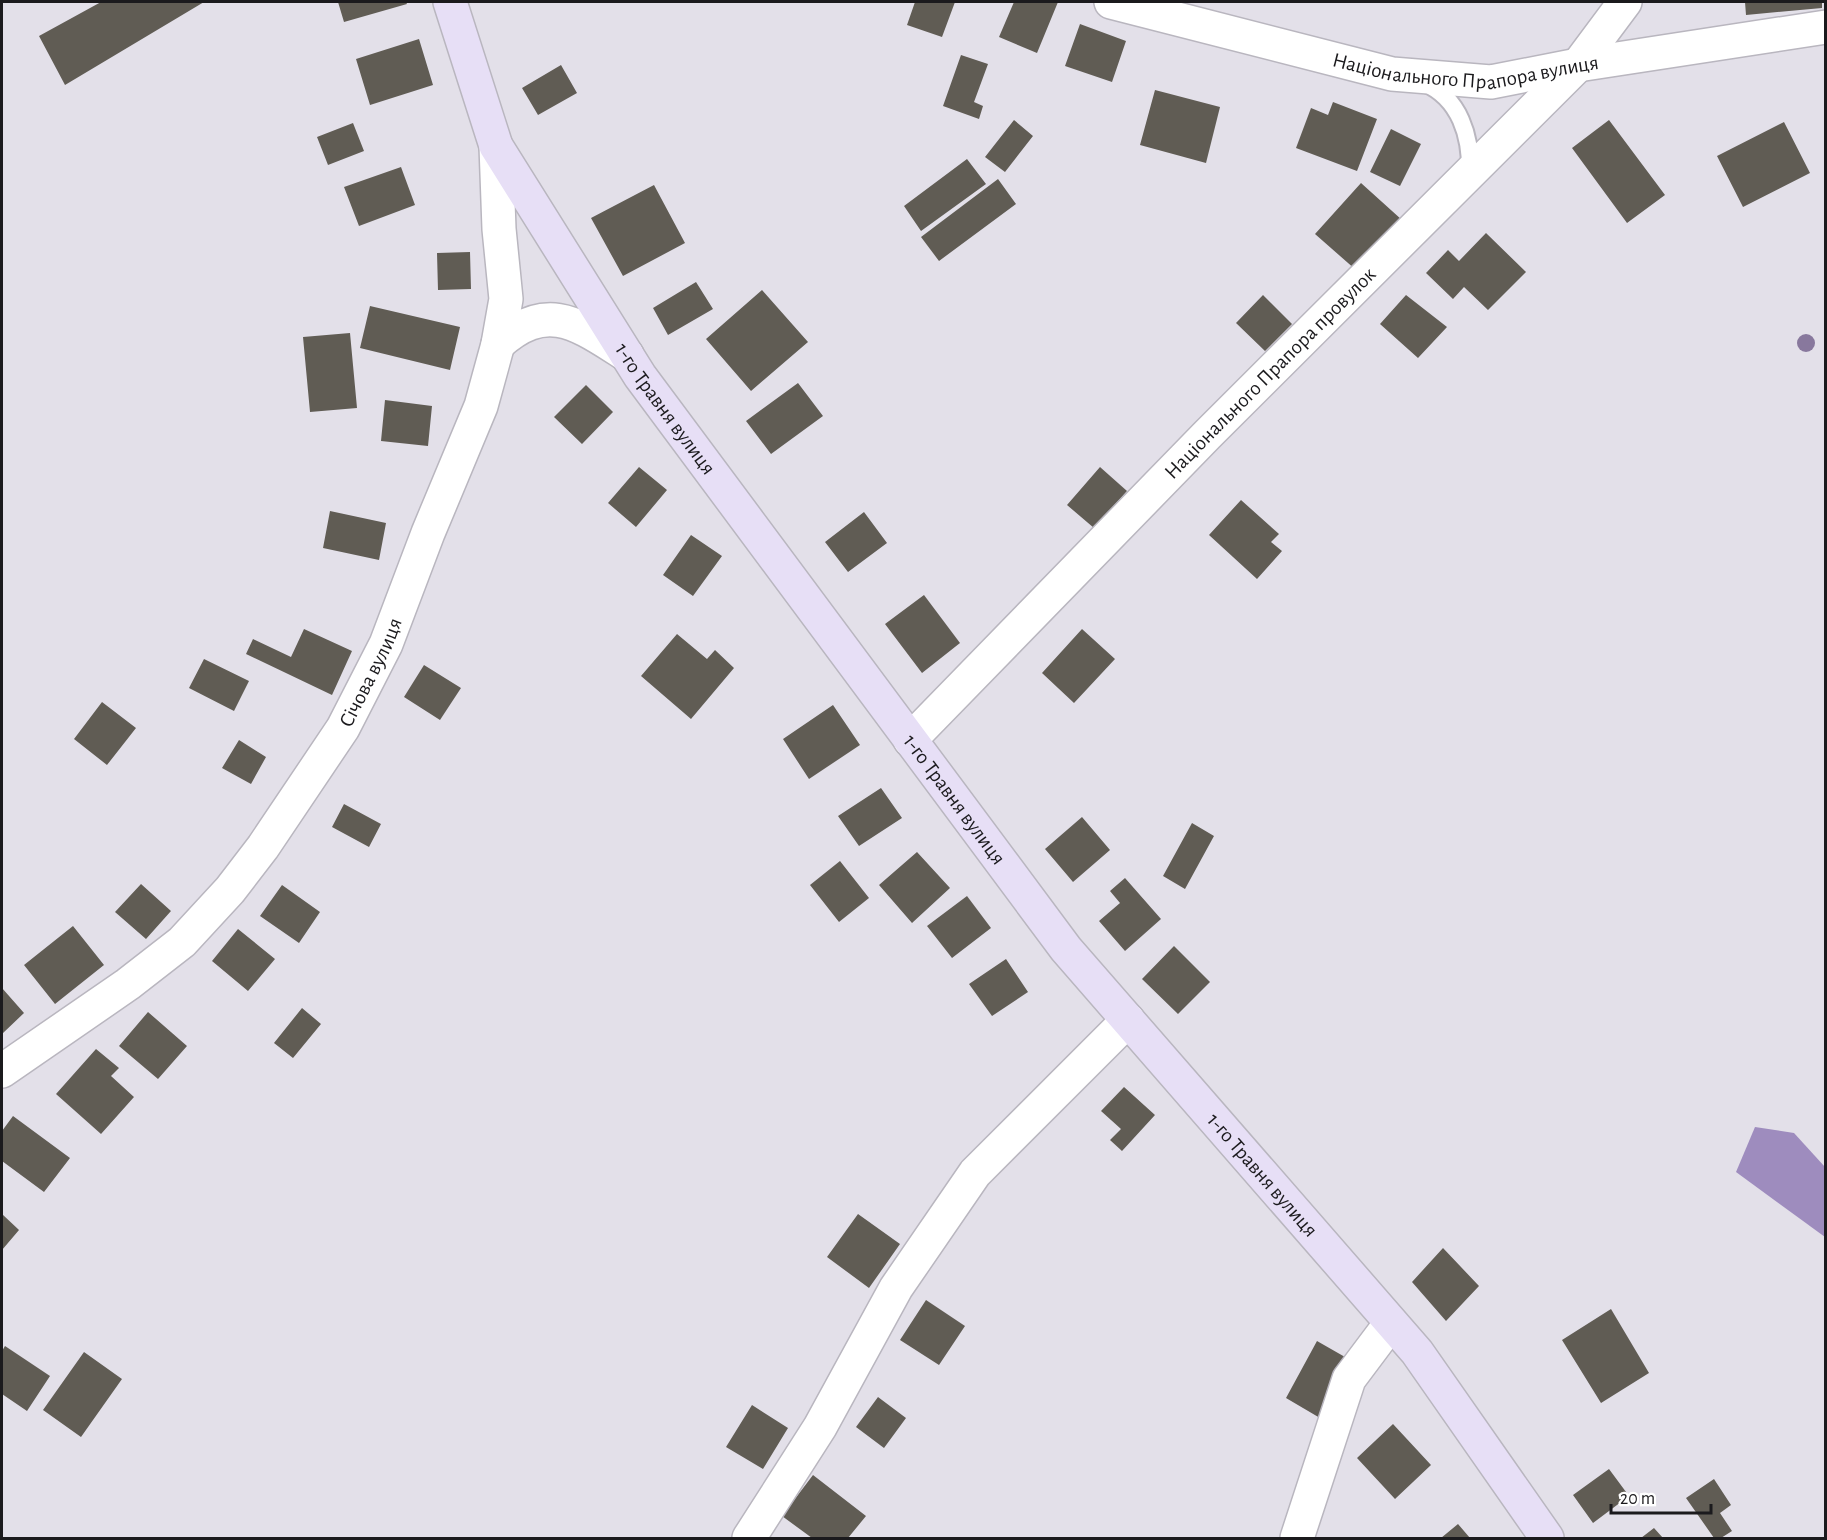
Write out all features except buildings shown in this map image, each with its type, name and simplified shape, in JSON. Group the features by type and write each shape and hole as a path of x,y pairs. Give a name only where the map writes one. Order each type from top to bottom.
{"street":[{"name":"1-го Травня вулиця","path":"450,2 496,146 627,355 655,395 1066,949 1417,1352 1547,1539"},
{"name":"Національного Прапора вулиця","path":"1111,2 1392,74 1491,82 1826,27"},
{"name":"Національного Прапора провулок","path":"910,740 1207,435 1578,66 1625,2"},
{"name":"Січова вулиця","path":"2,1071 128,984 182,942 230,890 263,847 343,728 386,644 480,406 498,344 506,298 499,229 496,146"},
{"path":"498,344 514,330 532,322 552,319 572,323 627,355"},
{"path":"749,1539 820,1427 896,1288 975,1173 1128,1020"},
{"path":"1296,1539 1349,1379 1391,1323"}],"lane":[{"path":"1392,74 1412,78 1430,86 1446,98 1458,114 1467,133 1470,174"}],"shaded area":[{"path":"1755,1127 1794,1133 1825,1167 1825,1237 1736,1172"}]}
